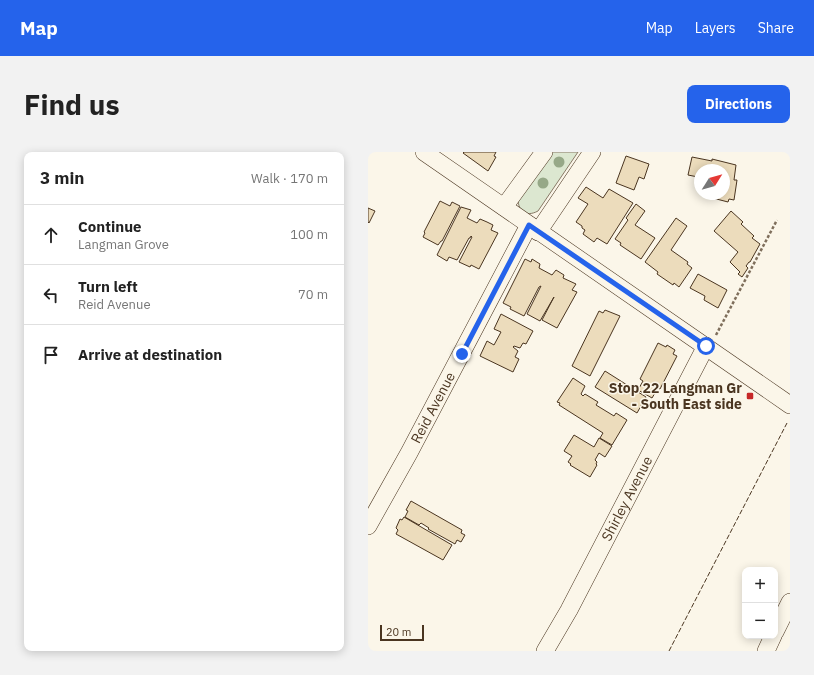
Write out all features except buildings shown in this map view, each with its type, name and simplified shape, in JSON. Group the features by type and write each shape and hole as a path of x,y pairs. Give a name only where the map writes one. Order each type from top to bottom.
{"street":[{"path":"424,152 534,229 710,341 790,405"},
{"path":"504,207 544,152"},
{"name":"Reid Avenue","path":"368,526 534,229 592,152"},
{"name":"Shirley Avenue","path":"545,651 569,610 710,341"},
{"path":"778,626 790,602"},
{"path":"766,651 772,639"}],"path":[{"path":"710,341 777,220"}],"green space":[{"path":"548,152 578,152 538,211 529,214 526,213 520,209 518,196"}],"fence":[{"path":"669,651 787,423"}],"place":[{"name":"Stop 22 Langman Gr - South East side","path":"750,396"}],"route":[{"path":"462,354 529,225 706,346"}]}
